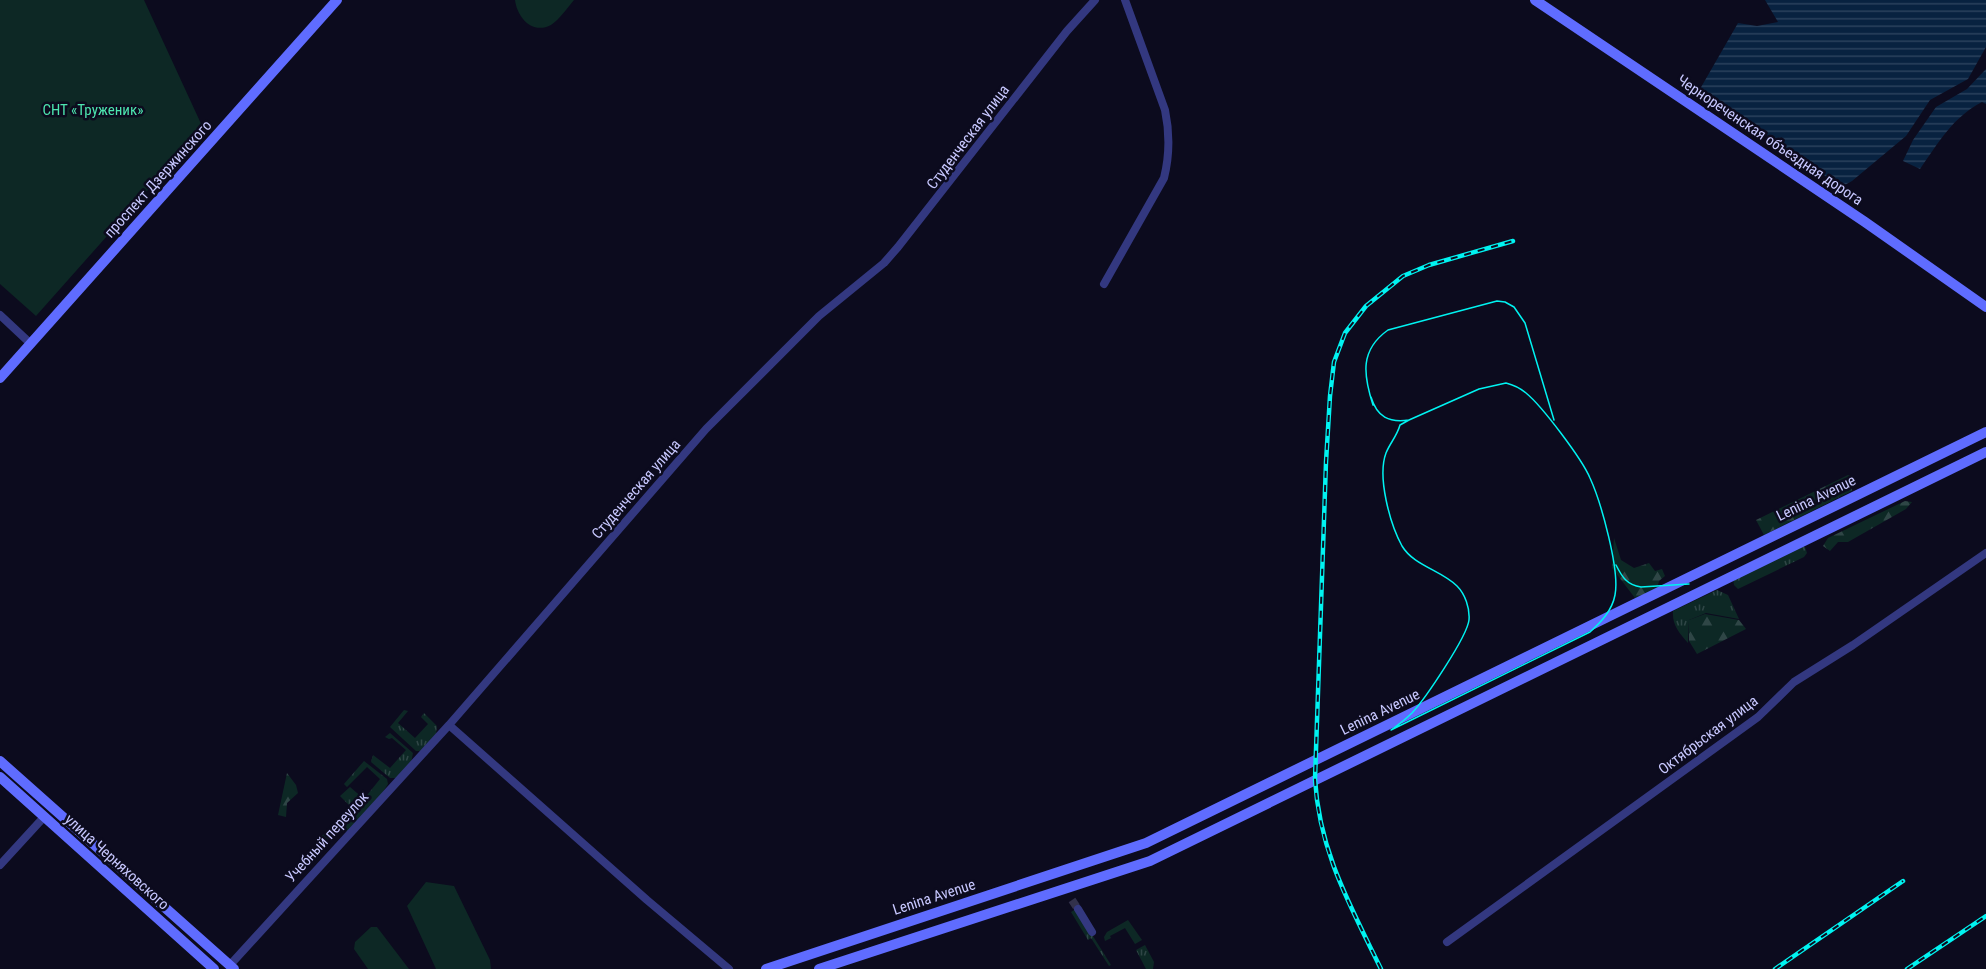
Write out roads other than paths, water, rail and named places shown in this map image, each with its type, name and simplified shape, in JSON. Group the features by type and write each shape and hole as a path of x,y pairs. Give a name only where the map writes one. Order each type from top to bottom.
{"main road":[{"name":"проспект Дзержинского","path":"0,378 337,0"},
{"name":"Чернореченская объездная дорога","path":"1535,0 1865,222 1986,307"},
{"name":"Lenina Avenue","path":"766,969 1146,843 1986,432"},
{"path":"819,969 1150,861 1986,452"},
{"path":"0,761 230,968"},
{"name":"улица Черняховского","path":"0,777 214,969"}],"street":[{"name":"Студенческая улица","path":"449,724 706,429 819,316 884,263 898,248 1066,31 1095,0"},
{"path":"1104,284 1164,177 1169,158 1169,128 1165,110 1125,0"},
{"path":"0,315 31,344"},
{"name":"Октябрьская улица","path":"1447,942 1758,717 1794,682 1853,645 1986,553"},
{"path":"449,724 647,900 729,969"},
{"name":"Учебный переулок","path":"230,968 449,724"},
{"path":"0,865 44,817"},
{"path":"1078,909 1092,932"}],"water":[{"path":"1765,0 1986,0 1986,47 1968,79 1930,100 1906,136 1852,181 1841,187 1700,89 1738,23 1757,26 1778,22"},
{"path":"1986,69 1986,104 1982,102 1962,115 1940,140 1920,169 1903,161 1913,140 1936,107 1967,89"}],"tunnel":[{"path":"1072,900 1078,909"}],"tram line":[{"path":"1373,405 1367,383 1366,363 1372,346 1388,330 1497,301 1514,307 1525,323 1554,420"},
{"path":"1506,383 1524,391 1542,409 1586,469 1604,519 1612,553 1616,584 1614,601 1606,616 1590,632 1391,730 1412,713 1435,682 1461,640 1467,628 1469,615 1465,597 1460,589 1413,558 1402,546 1393,526 1386,500 1383,475 1386,453 1400,425 1479,389 1506,383"},
{"path":"1371,397 1380,414 1390,419 1409,420"},
{"path":"1616,565 1625,580 1636,586 1689,584"}],"railway":[{"path":"1381,969 1329,854 1318,805 1315,779 1326,462 1334,362 1345,333 1366,306 1403,276 1429,265 1513,241"},
{"path":"1775,969 1903,881"},
{"path":"1907,969 1986,916"}],"park label":[{"name":"СНТ «Труженик»","path":"93,110"}]}
